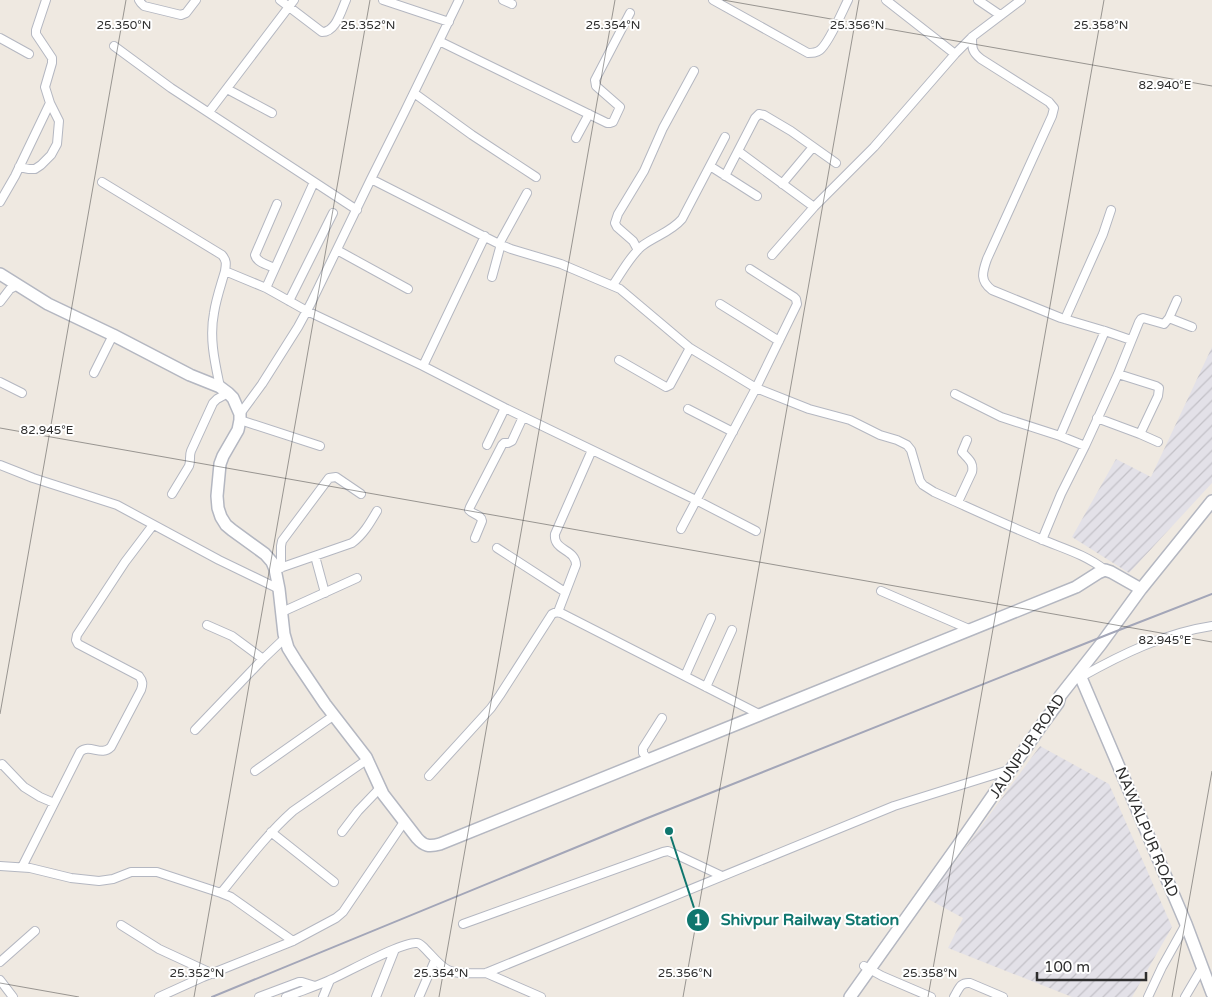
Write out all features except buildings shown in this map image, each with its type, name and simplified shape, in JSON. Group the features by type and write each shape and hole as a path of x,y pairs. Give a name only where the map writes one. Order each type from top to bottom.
{"street":[{"path":"19,167 35,169 41,165 57,144 59,121 45,87 52,58 37,37 36,30 46,0"},
{"path":"140,0 144,6 181,15 186,13 196,0"},
{"path":"280,0 292,4 316,29 322,32 330,30 334,25 346,0"},
{"path":"383,0 449,22"},
{"path":"278,568 265,554 226,525 221,518 217,496 220,464 238,430 240,417 307,311 459,0"},
{"path":"503,0 512,4"},
{"path":"712,0 808,53 815,53 825,43 848,0"},
{"path":"886,0 955,54"},
{"path":"978,0 1000,15"},
{"path":"772,256 814,207 874,147 955,54 972,37 1021,0"},
{"path":"209,112 292,4"},
{"path":"439,40 610,123 613,122 620,107 596,86 595,80 630,14"},
{"path":"972,37 972,48 981,60 1050,102 1054,108 986,259 983,278 986,285 992,290 1065,319 1131,340"},
{"path":"0,38 29,54"},
{"path":"114,46 171,88 357,210"},
{"path":"638,250 633,241 617,227 615,223 616,218 646,167 663,128 694,71"},
{"path":"227,89 272,113"},
{"path":"414,93 472,135 536,177"},
{"path":"0,202 50,103"},
{"path":"576,138 589,114"},
{"path":"725,176 755,118 759,114 791,131 836,163"},
{"path":"613,285 638,250 669,231 682,219 725,137"},
{"path":"782,184 813,147"},
{"path":"738,151 814,207"},
{"path":"710,166 757,196"},
{"path":"370,179 500,244 561,264 613,285 690,348 756,388 810,409 850,420 907,446 911,450 920,480 923,485 934,492 1042,540 1086,557 1105,570 1141,589"},
{"path":"102,182 225,259 225,271 212,325 214,360 224,390 236,404 240,417"},
{"path":"266,288 314,182"},
{"path":"492,277 500,244 527,193"},
{"path":"275,268 258,261 255,255 277,204"},
{"path":"1065,319 1103,234 1111,210"},
{"path":"289,301 333,213"},
{"path":"423,366 485,236"},
{"path":"337,250 408,289"},
{"path":"681,529 756,388 797,304 796,299 750,269"},
{"path":"225,271 266,288 307,311 423,366 504,408 696,500 756,531"},
{"path":"0,274 48,304 224,390"},
{"path":"0,302 10,288 18,285"},
{"path":"1042,540 1141,319 1164,324 1169,318 1177,300"},
{"path":"720,304 779,341"},
{"path":"1169,318 1192,327"},
{"path":"1060,436 1105,331"},
{"path":"94,373 113,336"},
{"path":"619,360 666,387 670,386 690,348"},
{"path":"1118,374 1159,388 1158,396 1140,434"},
{"path":"0,382 22,392"},
{"path":"172,494 189,466 191,451 213,403 224,390"},
{"path":"955,394 1001,417 1085,446"},
{"path":"487,445 504,408"},
{"path":"688,409 733,432"},
{"path":"240,417 320,446"},
{"path":"474,538 482,518 470,512 470,507 502,445 512,440 524,417"},
{"path":"1097,418 1158,442"},
{"path":"958,502 973,467 971,461 962,452 967,440"},
{"path":"558,612 576,561 574,557 557,544 555,534 592,450"},
{"path":"0,465 32,478 117,505 219,560 279,589"},
{"path":"361,494 336,477 329,478 282,541 278,568 285,638 288,648 333,716 368,760 386,798 404,822 426,846 432,846 449,840 1076,587 1098,572 1105,570"},
{"name":"JAUNPUR ROAD","path":"867,968 1007,770 1053,700 1060,696 1080,675 1141,589 1212,501"},
{"path":"278,568 352,543 357,540 369,525 377,511"},
{"path":"22,867 80,752 88,748 104,751 112,747 143,684 139,676 78,644 76,635 153,524"},
{"path":"497,548 565,592"},
{"path":"315,556 325,593"},
{"path":"282,612 357,578"},
{"path":"881,591 969,629"},
{"path":"429,776 491,708 552,614 558,612 759,714"},
{"path":"685,676 711,618"},
{"path":"207,625 232,636 263,659"},
{"path":"1080,675 1162,638 1212,626"},
{"path":"706,687 732,630"},
{"path":"195,730 285,638"},
{"name":"NAWALPUR ROAD","path":"1080,675 1186,924 1212,993"},
{"path":"256,771 333,716"},
{"path":"648,759 643,753 643,748 662,718"},
{"path":"221,893 271,832 293,812 368,760"},
{"path":"0,765 2,764 24,787 54,803"},
{"path":"286,997 330,980 395,949 417,943 421,944 447,970 457,973 486,973 894,806 1007,770"},
{"path":"342,832 380,788"},
{"path":"159,997 293,941 336,918 343,912 404,822"},
{"path":"271,832 334,882"},
{"path":"462,924 668,851 722,876"},
{"path":"0,866 30,868 71,878 99,881 106,881 131,872 157,872 221,893 240,903 293,941"},
{"path":"1148,997 1186,924"},
{"path":"121,925 159,950 213,974"},
{"path":"0,962 36,931"},
{"path":"376,997 395,949"},
{"path":"419,997 435,960"},
{"path":"842,997 867,968"},
{"path":"850,997 867,968"},
{"path":"867,968 931,997"},
{"path":"1185,997 1202,968"},
{"path":"486,973 541,997"},
{"path":"0,980 13,997"},
{"path":"323,997 330,980"},
{"path":"259,997 299,982 315,986"},
{"path":"954,997 961,984 965,982 1003,997"}],"shaded area":[{"path":"1212,347 1212,483 1129,573 1072,537 1116,459 1151,477"},
{"path":"1040,746 1109,784 1172,927 1132,997 1072,997 948,948 963,918 928,899"}],"railway":[{"path":"212,997 645,819 1212,594"}],"place":[{"name":"Shivpur Railway Station","path":"669,831"}]}
